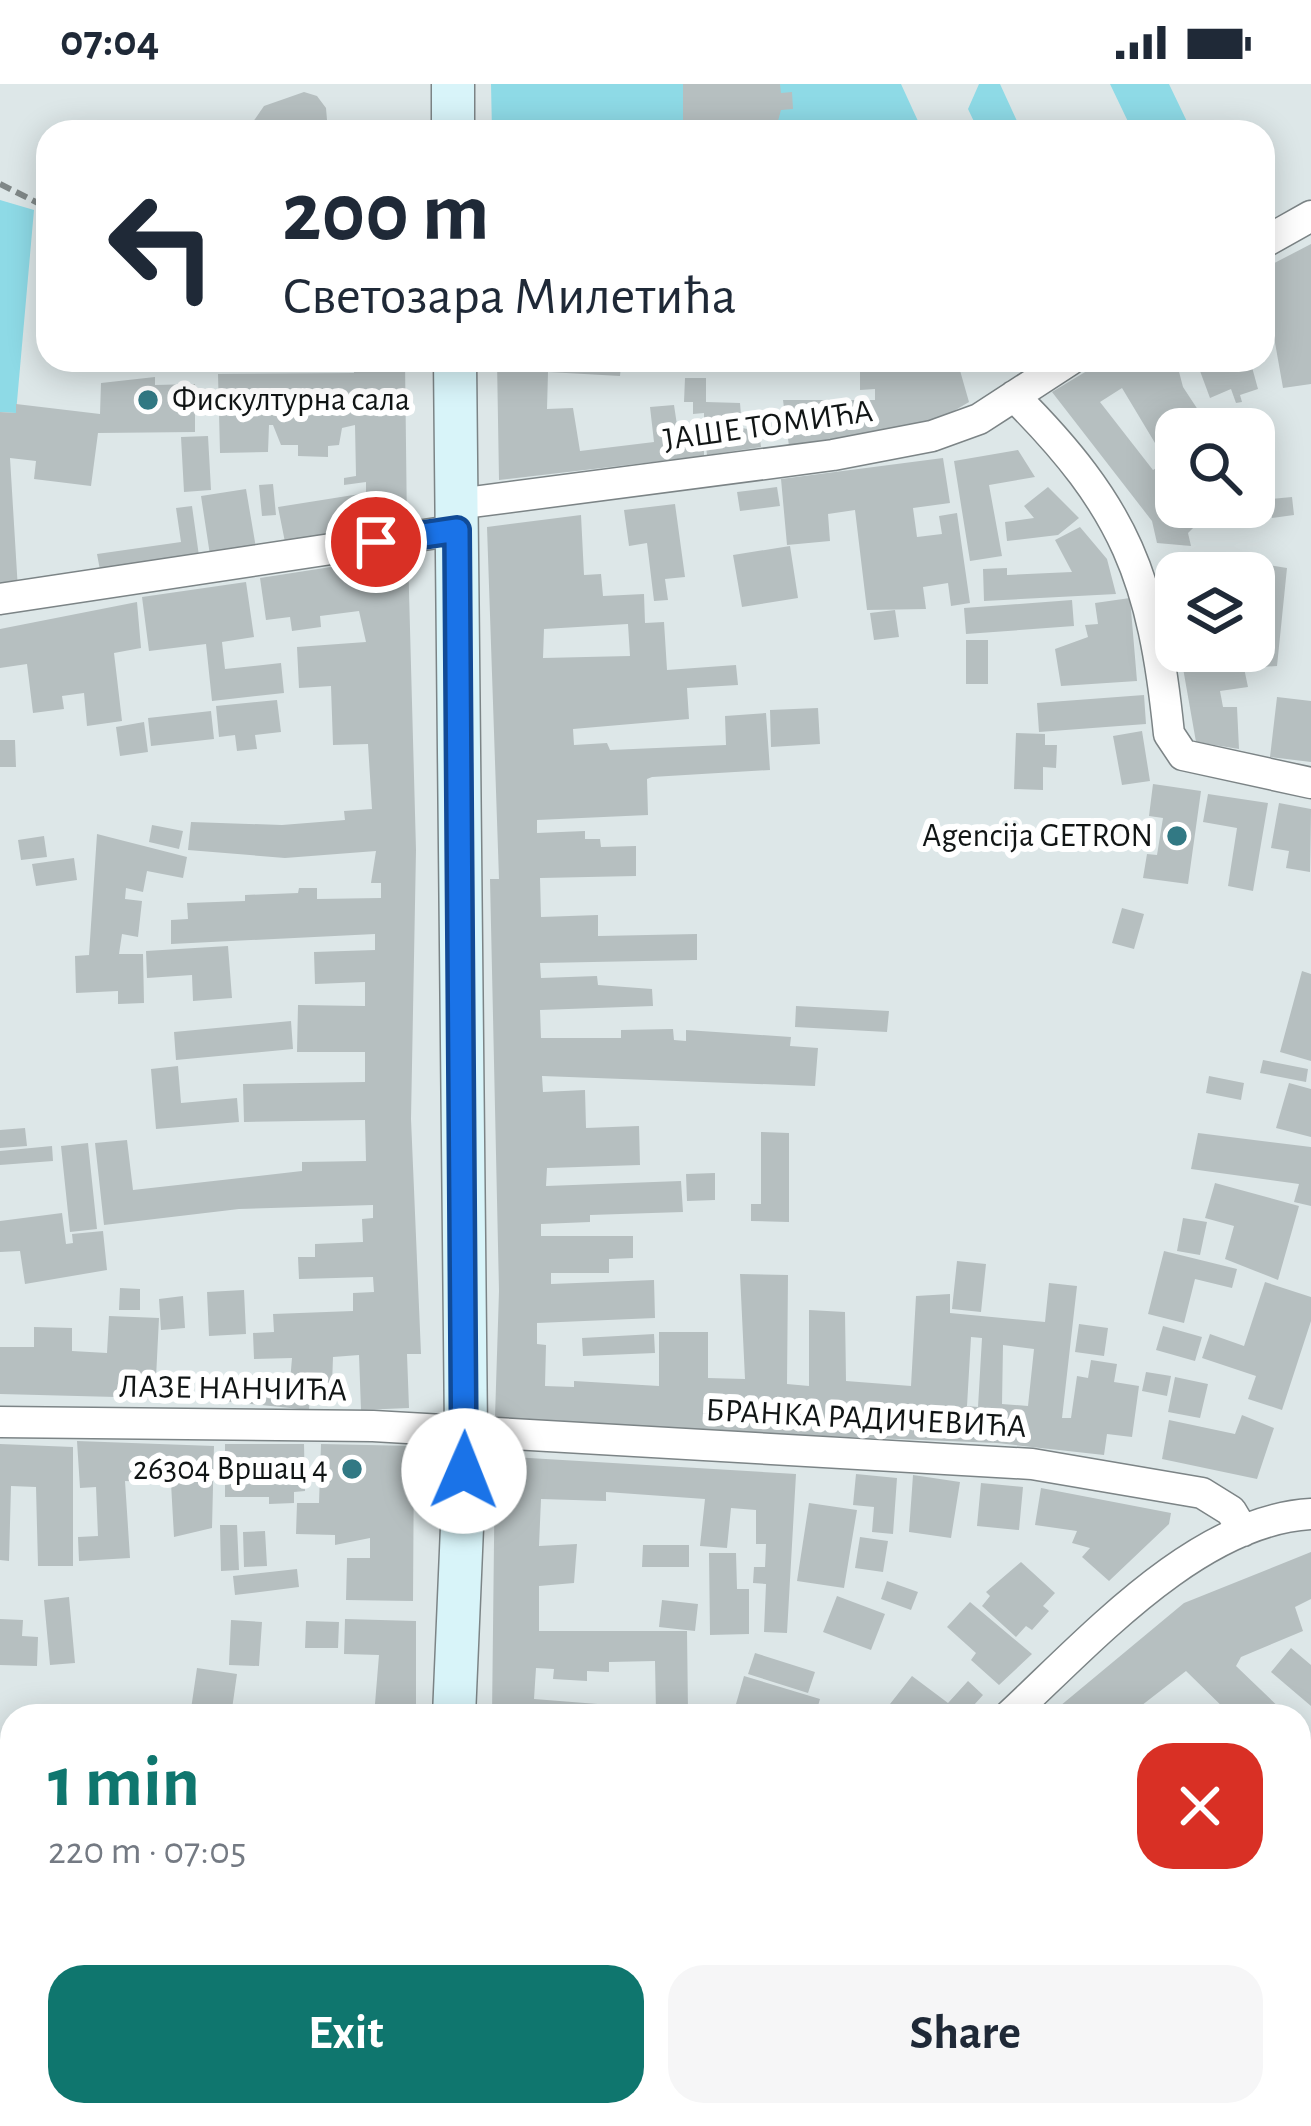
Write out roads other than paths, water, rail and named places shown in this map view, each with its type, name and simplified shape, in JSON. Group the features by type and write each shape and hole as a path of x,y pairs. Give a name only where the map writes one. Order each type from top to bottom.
{"main road":[{"path":"453,84 453,120"},
{"path":"455,372 466,1433 455,1704"}],"street":[{"path":"1275,236 1311,216"},
{"name":"ЈАШЕ ТОМИЋА","path":"0,599 894,445 958,428 1051,372"},
{"path":"1014,396 1064,449 1132,550 1148,604 1169,734 1183,755 1311,783"},
{"name":"ЛАЗЕ НАНЧИЋА","path":"0,1422 373,1426 466,1433"},
{"name":"БРАНКА РАДИЧЕВИЋА","path":"466,1433 1085,1470 1202,1493 1231,1511 1243,1531"},
{"path":"1022,1704 1120,1613 1209,1548 1243,1531 1311,1514"}],"place":[{"name":"Фискултурна сала","path":"148,400"},
{"name":"Agencija GETRON","path":"1177,836"},
{"name":"26304 Вршац 4","path":"352,1469"}]}
